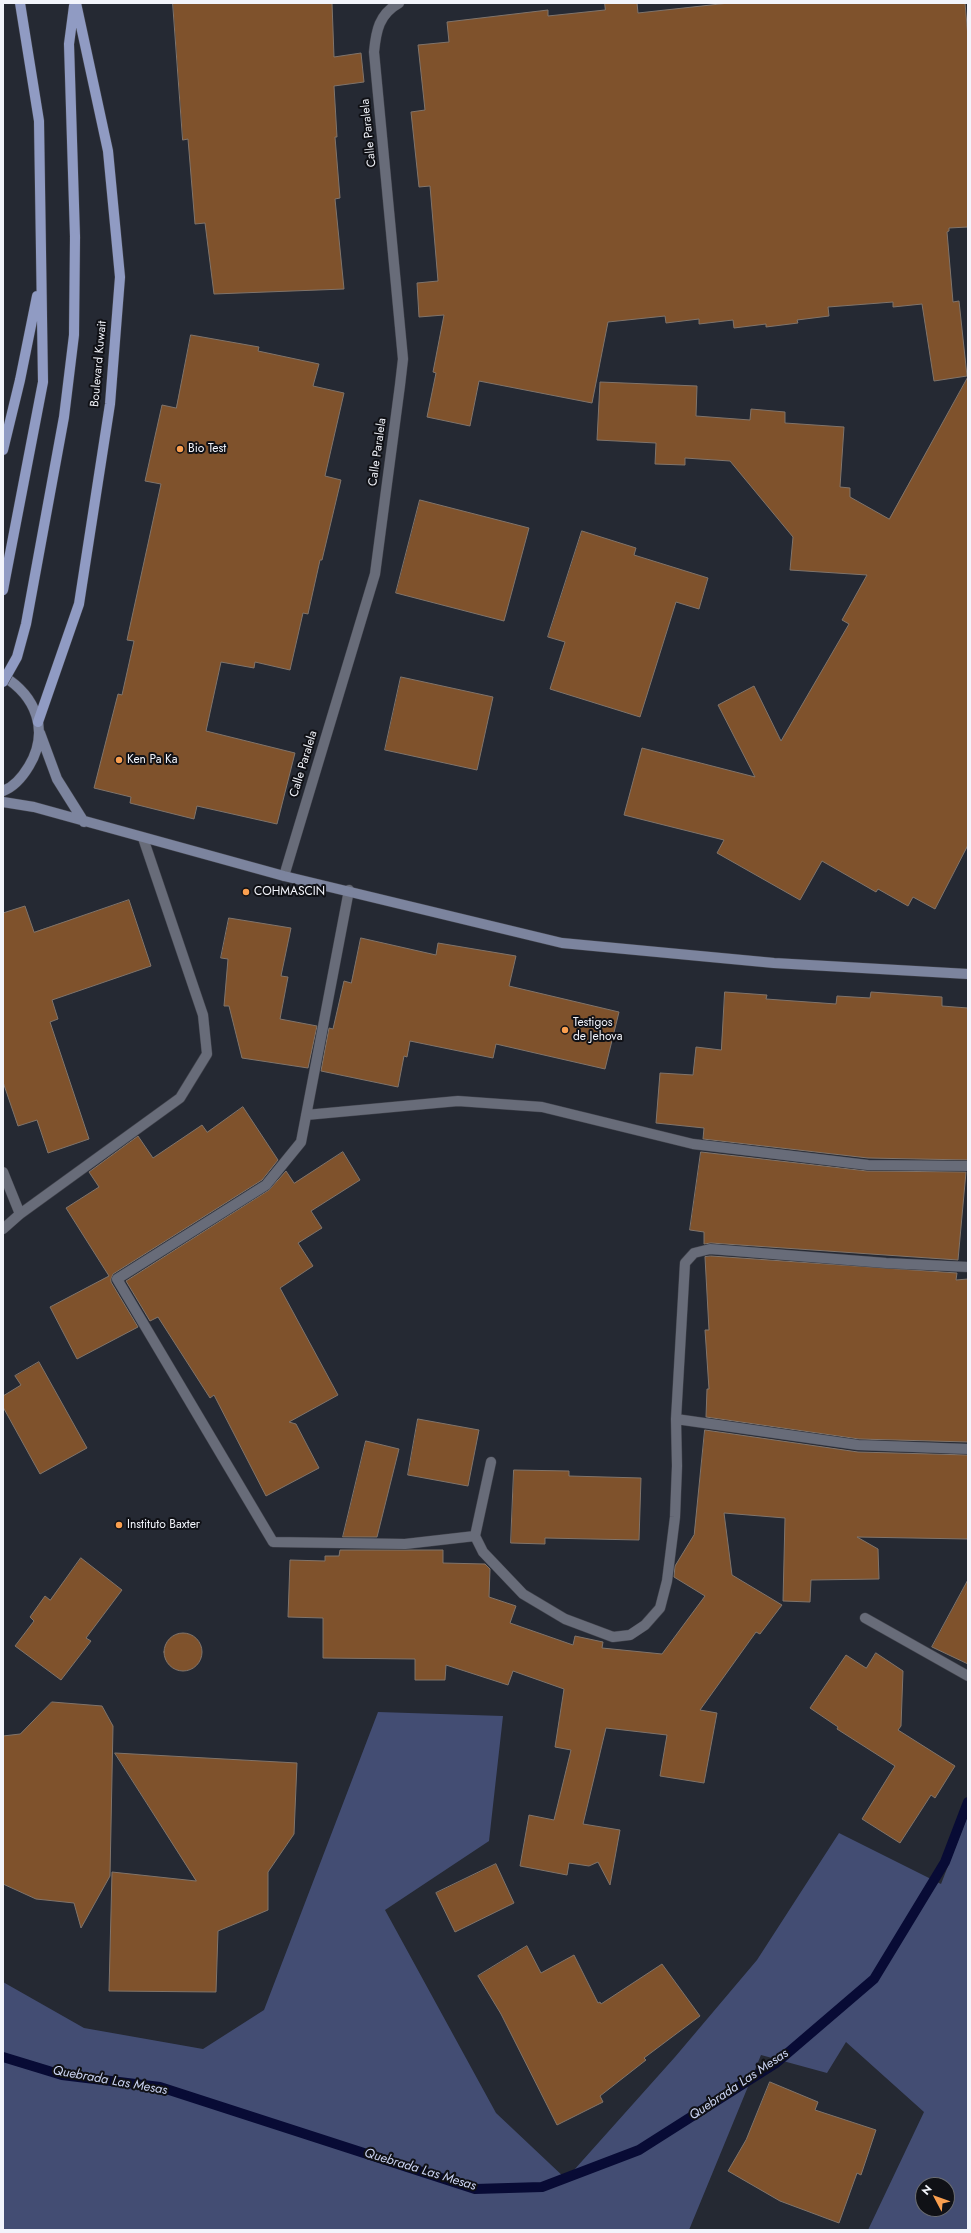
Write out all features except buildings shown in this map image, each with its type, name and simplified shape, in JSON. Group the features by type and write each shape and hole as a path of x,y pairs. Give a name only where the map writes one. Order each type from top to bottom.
{"main road":[{"path":"3,590 43,382 40,276 39,121 20,3"},
{"path":"3,682 17,657 26,624 64,417 74,335 75,237 68,44 75,3"},
{"name":"Boulevard Kuwait","path":"39,727 79,604 110,404 120,277 108,151 75,3"},
{"path":"3,450 20,380 40,276"},
{"path":"3,676 17,685 31,702 57,779 84,822"},
{"path":"3,791 24,776 36,755 39,727"},
{"path":"3,802 34,807 284,876 349,890 562,943 774,963 968,974"}],"street":[{"name":"Calle Paralela","path":"284,876 374,574 403,359 374,52 375,34 380,20 392,7 399,3"},
{"path":"3,1229 20,1214 180,1098 207,1054 203,1015 143,838"},
{"path":"349,890 301,1142 266,1185 117,1279 273,1542 405,1544 475,1536"},
{"path":"306,1115 458,1101 542,1107 693,1144 868,1165 968,1166"},
{"path":"3,1172 20,1214"},
{"path":"491,1462 475,1536 484,1552 523,1594 565,1619 613,1637 630,1635 645,1625 660,1608 667,1581 675,1517 676,1419 683,1276 685,1263 694,1253 710,1249 886,1263 968,1267"},
{"path":"676,1419 858,1445 968,1449"},
{"path":"865,1618 968,1676"}],"shaded area":[{"path":"378,1712 503,1716 489,1841 385,1910 496,2113 566,2179 675,2057 757,1960 839,1833 941,1884 968,1815 968,2230 868,2230 924,2112 846,2042 827,2073 761,2055 689,2230 3,2230 3,1982 84,2028 203,2049 264,2010"}],"waterway":[{"name":"Quebrada Las Mesas","path":"3,2057 62,2075 160,2087 475,2189 542,2187 639,2150 776,2063 874,1979 945,1862 968,1802"}],"place":[{"name":"Bio Test","path":"180,449"},
{"name":"Ken Pa Ka","path":"119,760"},
{"name":"COHMASCIN","path":"246,892"},
{"name":"Testigos de Jehova","path":"565,1030"},
{"name":"Instituto Baxter","path":"119,1525"}]}
